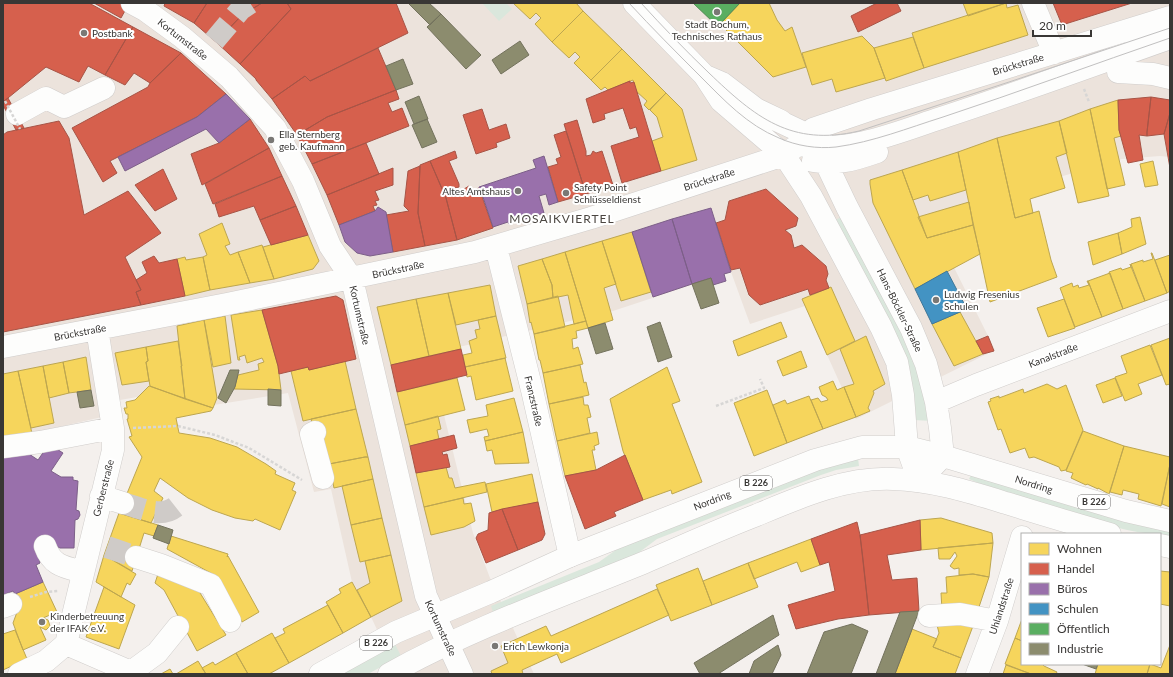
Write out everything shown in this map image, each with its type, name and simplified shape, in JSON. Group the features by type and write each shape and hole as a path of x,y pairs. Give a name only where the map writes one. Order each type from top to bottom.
{"street":[{"name":"Hans-Böckler-Straße","path":"634,3 704,75 720,101 762,123 809,144"},
{"path":"1033,3 1054,53"},
{"name":"Kortumstraße","path":"146,6 182,37 209,48 229,77 275,128 303,181 330,246 352,279 423,586 426,596 462,674"},
{"name":"Brückstraße","path":"3,347 352,279 496,247 592,218 809,144 872,109 1170,17"},
{"path":"809,144 835,136 859,131 1170,28"},
{"path":"809,144 850,144 878,138 998,99 1170,38"},
{"name":"Brückstraße","path":"809,144 840,163 1118,72 1170,53"},
{"name":"Brückstraße","path":"1118,72 1153,74 1170,78"},
{"path":"11,117 46,98 64,107 104,88"},
{"name":"Hans-Böckler-Straße","path":"762,123 804,129 809,144 864,240 911,328 926,364 936,402 943,456"},
{"name":"Hans-Böckler-Straße","path":"809,144 811,196 881,327 896,362 903,395 907,447 919,481"},
{"name":"Franzstraße","path":"496,247 532,390 570,556"},
{"name":"Kanalstraße","path":"936,402 1013,370 1170,311"},
{"name":"Gerberstraße","path":"66,644 81,581 98,545 101,496 113,450 113,428 97,329"},
{"path":"3,447 40,442 113,428"},
{"path":"314,480 311,434 315,432"},
{"name":"Nordring","path":"320,674 396,632 570,556 815,460 862,448 907,447 943,456 1126,512 1170,521"},
{"path":"919,481 943,456"},
{"path":"388,674 492,623 643,563 794,500 840,485 867,480 894,479 919,481 961,489 1107,533"},
{"path":"101,496 123,503"},
{"name":"Uhlandstraße","path":"1023,533 1030,510"},
{"name":"Uhlandstraße","path":"977,674 996,621 1021,538"},
{"path":"45,546 48,555 56,563 81,581"},
{"path":"136,557 161,565 210,585 230,621"},
{"path":"929,616 960,614 996,621"},
{"path":"19,674 46,661 66,644 131,672 157,653 178,627"}],"path":[{"path":"1086,95 1089,102"},
{"path":"716,406 764,388 760,379"},
{"path":"113,428 178,426 215,435 249,448 314,480"},
{"path":"7,605 81,581"}],"shaded area":[{"path":"3,3 1170,3 1170,157 1160,156 1122,159 928,215 995,350 856,419 805,306 750,324 731,272 613,311 429,354 473,533 490,578 534,674 398,674 372,619 352,582 331,489 314,492 288,393 182,410 178,390 120,400 119,413 3,440"},
{"path":"482,3 506,3 512,9 499,21"},
{"path":"841,217 906,334 933,421 913,420 832,222"},
{"path":"858,458 859,466 836,470 821,475 657,539 633,557 493,612 491,606 599,562 620,547 820,468"},
{"path":"971,475 1170,531 1170,539 1161,537 1161,533 1137,532 1115,527 1020,498 969,479"},
{"path":"395,644 401,656 368,674 341,674"}],"building: Wohnen":[{"path":"513,3 576,3 583,11 552,42 535,24 541,18 536,13 530,19"},
{"path":"740,3 769,3 777,20 785,31 792,27 806,67 773,77 720,24"},
{"path":"963,3 1006,3 968,16"},
{"path":"1006,3 1007,8 1018,5 1028,35 924,68 912,33"},
{"path":"583,11 622,49 591,80 574,63 580,57 575,52 569,58 552,42"},
{"path":"862,36 874,48 885,78 836,92 832,79 812,85 802,53"},
{"path":"913,37 924,68 886,81 874,48"},
{"path":"622,49 666,93 649,110 644,105 647,101 636,91 633,80 608,90 605,87 601,90 591,80"},
{"path":"666,93 682,109 697,160 661,171 652,141 663,137 657,117 650,110"},
{"path":"1118,100 1119,130 1121,136 1114,138 1125,185 1107,189 1090,109"},
{"path":"1090,109 1109,196 1078,203 1059,121"},
{"path":"1059,121 1067,153 1056,157 1065,188 1030,199 1033,213 1015,218 997,138"},
{"path":"997,138 1015,218 1039,211 1051,260 1057,277 990,302 958,152"},
{"path":"958,152 966,190 930,201 928,195 913,200 902,170"},
{"path":"1153,161 1158,185 1145,187 1140,164"},
{"path":"902,170 927,238 973,225 980,254 915,289 873,203 870,184 870,180"},
{"path":"969,202 973,225 927,238 918,217"},
{"path":"1140,217 1146,244 1122,254 1118,233 1132,227 1131,219"},
{"path":"222,223 230,244 225,246 230,255 238,252 250,283 210,290 203,257 207,255 199,234"},
{"path":"632,232 651,292 621,301 602,241"},
{"path":"1118,233 1122,254 1093,265 1088,242"},
{"path":"308,235 319,261 313,269 274,279 263,247"},
{"path":"602,241 616,284 604,288 613,320 588,328 565,252"},
{"path":"262,245 274,279 250,283 238,252"},
{"path":"565,252 586,321 574,324 568,295 553,298 552,285 542,259"},
{"path":"1151,253 1167,293 1145,301 1131,264 1143,260 1143,262 1153,259"},
{"path":"1170,255 1170,291 1167,293 1155,260"},
{"path":"185,257 186,260 203,257 210,290 185,296 177,259"},
{"path":"542,259 552,285 553,298 527,304 518,266"},
{"path":"1130,264 1145,301 1123,309 1109,272 1121,268 1122,270 1131,267"},
{"path":"1110,273 1123,309 1102,317 1088,281"},
{"path":"1088,281 1102,317 1075,327 1060,288 1072,283 1073,287 1078,285 1079,288 1089,285"},
{"path":"490,285 496,316 456,325 448,293"},
{"path":"831,287 855,341 827,355 802,299"},
{"path":"448,293 461,349 429,356 416,299"},
{"path":"558,296 565,327 534,334 531,322 530,323 527,304"},
{"path":"416,299 429,356 391,365 377,307"},
{"path":"1064,299 1075,328 1048,337 1037,308"},
{"path":"262,310 278,366 281,390 234,389 238,375 259,370 258,364 264,362 262,358 247,363 245,355 239,357 240,360 238,360 231,315"},
{"path":"960,312 983,354 954,366 932,324"},
{"path":"225,316 231,363 213,367 204,320"},
{"path":"496,316 506,358 465,367 463,355 472,353 469,341 477,338 475,330 480,329 478,320"},
{"path":"204,320 217,398 213,408 185,399 177,326"},
{"path":"586,321 588,328 576,331 577,338 572,339 573,349 578,347 583,364 543,373 534,334"},
{"path":"781,322 787,337 738,356 733,341"},
{"path":"866,336 885,384 873,391 874,393 868,408 870,411 856,417 844,387 854,384 840,349"},
{"path":"1170,338 1170,384 1166,385 1151,345"},
{"path":"178,341 185,399 150,386 146,362 148,361 146,347"},
{"path":"1150,345 1162,375 1138,384 1142,394 1125,401 1115,377 1127,373 1121,356"},
{"path":"146,347 148,361 146,362 149,381 122,385 115,353"},
{"path":"801,351 807,367 783,376 777,361"},
{"path":"86,357 91,390 69,393 63,362"},
{"path":"505,358 513,391 476,400 471,376 467,377 465,367"},
{"path":"345,361 356,409 303,421 291,371 308,367 309,370"},
{"path":"63,362 69,393 49,398 43,366"},
{"path":"580,365 584,383 586,382 589,395 549,404 543,373"},
{"path":"43,366 54,423 31,428 18,371"},
{"path":"667,367 680,401 672,404 702,482 672,494 671,490 643,500 623,451 610,399"},
{"path":"18,371 33,438 3,444 3,374"},
{"path":"457,378 465,410 405,425 397,392"},
{"path":"1115,378 1122,396 1103,403 1096,385"},
{"path":"833,381 837,390 844,387 856,417 823,429 811,400 818,398 821,402 828,400 822,395 819,387"},
{"path":"1047,384 1057,389 1066,385 1083,430 1066,470 1061,471 1059,467 1034,457 1029,458 1025,448 1010,453 1001,429 998,430 988,402 991,401 990,399 999,396 999,398 1023,389 1024,393"},
{"path":"149,386 213,408 211,411 176,418 179,433 210,438 237,447 276,471 275,474 295,483 292,490 296,492 280,530 255,519 253,521 235,518 212,510 188,498 160,478 154,491 163,498 151,523 119,513 142,457 129,437 132,436 127,419 128,414 126,414 124,408 127,408 126,402 135,400"},
{"path":"767,390 787,443 754,456 734,403"},
{"path":"809,396 823,429 787,443 773,405 785,400 787,404"},
{"path":"583,397 584,405 588,405 591,417 587,418 590,433 557,441 549,404"},
{"path":"514,398 523,432 485,441 484,437 489,436 487,429 470,433 467,420 488,416 486,405"},
{"path":"356,409 368,457 324,465 311,419"},
{"path":"438,416 441,429 437,430 439,439 410,446 405,425"},
{"path":"1083,431 1124,446 1109,494 1098,488 1087,484 1086,485 1071,478 1073,473 1066,471"},
{"path":"523,432 529,463 495,464 492,450 487,451 485,441"},
{"path":"597,432 599,444 594,446 595,450 592,450 596,470 565,476 557,441"},
{"path":"1124,446 1170,457 1170,464 1161,506 1138,499 1139,494 1123,490 1122,495 1110,492"},
{"path":"368,457 373,479 334,488 329,464"},
{"path":"1170,464 1170,507 1162,504"},
{"path":"446,467 449,478 452,478 455,488 485,482 487,492 424,507 416,473"},
{"path":"532,474 538,502 492,512 486,484"},
{"path":"373,479 382,518 351,525 342,486"},
{"path":"463,498 464,504 471,503 475,521 464,527 431,535 424,507"},
{"path":"119,513 158,525 154,536 144,533 132,571 104,555"},
{"path":"382,518 391,555 360,562 351,525"},
{"path":"941,518 992,533 993,543 921,550 920,520"},
{"path":"171,536 228,554 227,557 228,556 259,612 242,622 218,577 167,549"},
{"path":"811,539 820,565 801,572 797,562 754,579 748,563"},
{"path":"993,543 989,577 973,574 959,575 959,568 954,569 950,566 957,556 955,552 950,559 939,559 938,548"},
{"path":"104,555 136,574 130,585 127,583 121,597 96,582"},
{"path":"391,555 402,601 371,617 357,590 370,583 365,561"},
{"path":"748,563 758,587 712,605 703,581"},
{"path":"698,568 712,605 671,621 656,585"},
{"path":"159,571 197,588 226,635 197,651 164,590 155,583"},
{"path":"1161,571 1170,572 1170,606 1161,604"},
{"path":"973,574 989,577 979,607 942,610 941,593 947,593 946,577"},
{"path":"43,582 57,612 43,618 48,620 50,626 46,630 40,627 46,640 23,650 13,623 20,604 15,594"},
{"path":"352,582 371,617 343,633 326,602 341,593 339,589"},
{"path":"104,587 135,605 119,649 86,637"},
{"path":"657,589 669,615 561,663 557,654 522,670 523,674 492,674 491,671 508,663 501,646 546,626 551,636"},
{"path":"328,605 343,633 289,663 275,638 285,633 283,629"},
{"path":"936,621 973,626 961,658 933,647 939,633"},
{"path":"1021,622 1021,641 1015,638"},
{"path":"912,629 937,639 933,647 961,658 955,674 895,674"},
{"path":"15,630 27,659 3,670 3,634"},
{"path":"272,633 289,663 269,674 248,674 236,653"},
{"path":"1015,638 1021,641 1021,665 1043,665 1057,672 1056,674 1031,674 1005,664"},
{"path":"1170,645 1170,674 1147,674 1150,665 1161,668"},
{"path":"236,653 248,674 206,674 202,668 213,662 215,665"},
{"path":"198,661 206,674 176,674"},
{"path":"1006,665 1031,674 1003,674"},
{"path":"1098,665 1150,665 1147,674 1095,674"},
{"path":"170,669 173,674 161,674"}],"building: Handel":[{"path":"3,3 89,3 133,27 105,75 88,66 79,82 46,67 3,102"},
{"path":"94,3 120,3 127,7 121,18"},
{"path":"165,3 207,3 194,23 164,6"},
{"path":"207,3 262,3 242,15 216,42 194,23"},
{"path":"262,3 287,3 291,9 240,64 216,42 242,15"},
{"path":"287,3 396,3 408,33 310,81 305,76 272,99 256,79 240,64 291,9"},
{"path":"877,3 897,3 901,11 858,32 851,16"},
{"path":"1053,3 1132,3 1062,25"},
{"path":"133,27 181,53 150,83 134,73 125,85 105,75"},
{"path":"378,48 396,90 327,117 297,135 272,99 305,76 310,81"},
{"path":"181,53 226,94 197,117 110,161 117,173 103,182 72,128 148,87 150,83"},
{"path":"630,81 630,83 634,82 661,171 622,183 611,146 639,137 636,127 630,129 623,108 604,114 605,119 593,123 586,99"},
{"path":"396,90 399,99 388,103 392,112 402,108 409,126 312,164 297,135 327,117"},
{"path":"1151,97 1170,100 1170,113 1164,134 1147,136"},
{"path":"1151,97 1147,136 1139,135 1143,160 1128,163 1119,130 1118,100"},
{"path":"8,98 24,128 16,130 3,105 3,102"},
{"path":"482,109 489,130 506,124 510,138 496,143 497,147 476,154 463,115"},
{"path":"1170,113 1170,168 1164,134"},
{"path":"250,119 269,148 202,185 191,154 219,143"},
{"path":"577,120 586,151 586,156 591,155 593,151 596,153 602,151 613,185 586,194 564,124"},
{"path":"59,121 69,138 84,215 128,191 161,233 125,257 141,290 136,292 141,305 3,332 3,135 7,132"},
{"path":"566,131 586,194 558,202 548,167 558,164 556,159 561,157 554,135"},
{"path":"366,143 379,174 327,195 312,164"},
{"path":"269,148 282,176 213,204 205,184"},
{"path":"455,151 457,158 449,161 459,184 459,187 455,188 457,194 465,192 464,189 469,186 471,191 479,188 493,228 457,240 446,198 430,161"},
{"path":"430,161 446,198 457,240 425,246 418,213 420,165"},
{"path":"420,166 418,213 425,246 393,252 386,215 409,211 404,206 408,171"},
{"path":"393,168 393,185 375,191 379,200 375,201 377,205 373,206 375,211 339,225 327,195"},
{"path":"163,169 177,199 155,211 135,185"},
{"path":"282,176 296,206 260,220 254,206 219,217 215,204"},
{"path":"766,189 798,218 796,226 785,230 791,235 794,248 802,245 826,266 828,274 826,280 829,288 810,295 808,289 760,305 749,295 740,268 731,270 716,223 725,220 729,201"},
{"path":"296,206 308,235 271,245 260,220"},
{"path":"154,256 159,263 177,259 185,296 141,305 136,292 141,290 136,280 147,273 142,262"},
{"path":"336,296 343,300 356,359 309,370 308,367 279,374 262,310"},
{"path":"988,336 994,351 983,354 976,341"},
{"path":"461,349 467,375 397,392 391,365"},
{"path":"454,435 457,448 442,452 443,455 447,454 450,467 416,473 410,446"},
{"path":"625,455 643,500 614,512 616,516 585,529 565,476 596,470"},
{"path":"538,502 545,534 542,540 518,550 502,509"},
{"path":"502,509 518,550 486,563 476,538 478,534 488,530 489,513"},
{"path":"920,520 921,550 887,555 892,580 917,578 919,611 869,615 860,535"},
{"path":"857,522 860,535 869,615 838,619 796,629 788,605 835,591 829,562 820,565 811,539"}],"building: Büros":[{"path":"226,94 250,119 219,143 206,129 125,171 118,157 197,117"},
{"name":"Altes Amtshaus","path":"544,156 558,202 549,205 546,194 539,196 544,213 509,224 508,222 493,227 479,187 536,168 533,160"},
{"path":"378,207 386,212 393,252 370,256 357,253 345,242 339,225 375,211"},
{"path":"711,208 731,272 724,274 726,281 713,285 711,278 692,284 672,219"},
{"path":"672,219 692,284 653,297 632,232"},
{"path":"49,444 63,453 51,471 61,477 73,477 73,480 78,481 76,510 79,511 80,515 78,519 75,520 74,548 60,548 52,544 39,557 40,563 36,565 43,582 15,594 13,591 3,595 3,448 26,452 38,460"}],"building: Schulen":[{"path":"947,271 967,309 932,324 915,289"}],"building: Öffentlich":[{"name":"Stadt Bochum, Technisches Rathaus","path":"693,3 740,3 720,24 717,20 714,23"}],"building: Industrie":[{"path":"408,3 429,3 441,14 430,25"},
{"path":"441,14 481,55 466,69 427,27"},
{"path":"520,41 529,55 501,74 492,60"},
{"path":"403,59 413,84 396,90 386,66"},
{"path":"419,96 428,119 414,124 405,102"},
{"path":"427,119 437,142 422,148 412,125"},
{"path":"711,278 719,303 701,309 692,284"},
{"path":"660,322 672,357 658,362 647,327"},
{"path":"605,323 613,349 596,354 588,328"},
{"path":"230,370 239,370 235,387 226,403 218,398"},
{"path":"268,389 281,390 281,406 268,405"},
{"path":"91,390 94,406 80,408 77,392"},
{"path":"158,525 173,530 169,544 153,538"},
{"path":"919,611 895,674 876,674 900,612"},
{"path":"773,615 779,635 718,674 700,674 694,663"},
{"path":"852,624 868,631 851,674 807,674 824,632"},
{"path":"778,645 781,655 772,674 749,674 754,661"},
{"path":"1085,665 1098,665 1096,669"}],"tunnel":[{"path":"214,41 241,9 250,3"},
{"path":"123,503 154,512 162,512 169,511 176,507 182,500"},
{"path":"107,547 136,557"}],"tram line":[{"path":"629,3 718,94 746,119 767,133 793,143 829,148 850,145 890,134 1000,98 1170,38"},
{"path":"641,3 700,64 742,103 759,115 776,124 794,131 813,135 835,135 859,131 1170,28"}],"place":[{"name":"Stadt Bochum, Technisches Rathaus","path":"717,12"},
{"name":"Postbank","path":"84,33"},
{"name":"Ella Sternberg geb. Kaufmann","path":"271,140"},
{"name":"Altes Amtshaus","path":"518,191"},
{"name":"Safety Point Schlüsseldienst","path":"566,193"},
{"name":"Ludwig Fresenius Schulen","path":"936,300"},
{"name":"Kinderbetreuung der IFAK e.V.","path":"42,622"},
{"name":"Erich Lewkonja","path":"495,646"}],"district":[{"name":"MOSAIKVIERTEL","path":"562,219"}]}
